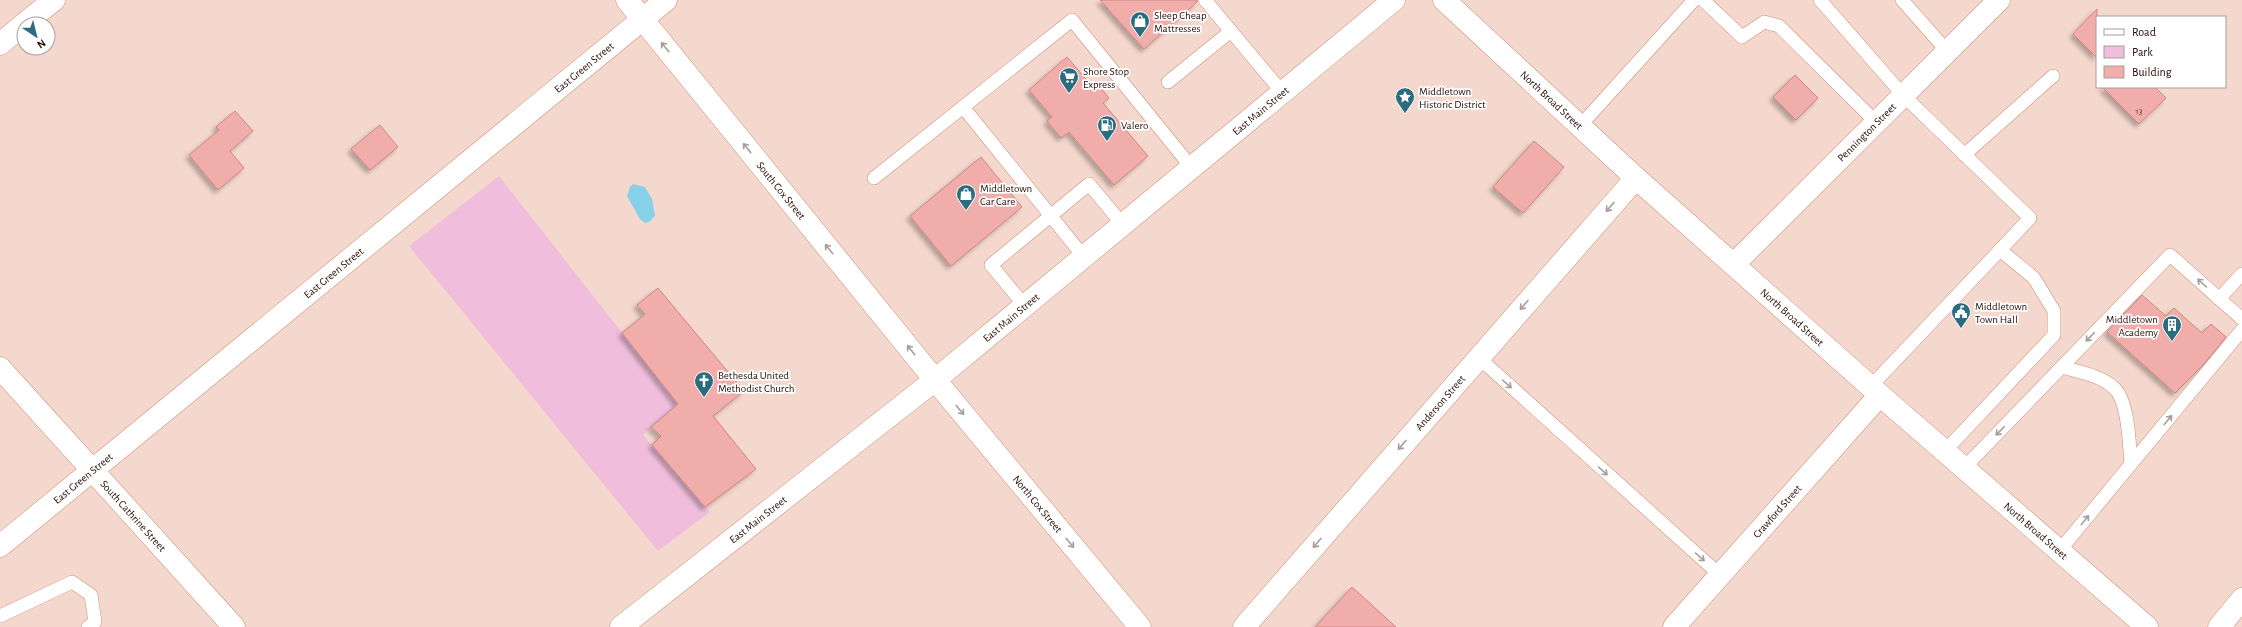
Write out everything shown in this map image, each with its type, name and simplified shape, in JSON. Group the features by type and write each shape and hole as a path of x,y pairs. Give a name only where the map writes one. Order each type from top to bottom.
{"street":[{"path":"34,16 54,0"},
{"name":"South Cox Street","path":"627,0 935,380"},
{"name":"East Green Street","path":"0,546 666,0"},
{"name":"East Main Street","path":"620,627 935,380 1394,0"},
{"name":"North Broad Street","path":"1444,0 1636,178 1875,391 2147,627"},
{"name":"Pennington Street","path":"1734,264 1999,0"},
{"path":"0,44 16,31"},
{"name":"Anderson Street","path":"1244,627 1478,357 1636,178"},
{"name":"South Cathrine Street","path":"0,368 92,472 234,627"},
{"name":"North Cox Street","path":"935,380 1140,627"},
{"name":"Crawford Street","path":"1674,627 1720,575 1875,391"},
{"path":"2219,627 2242,599"}],"lane":[{"path":"1205,0 1282,92"},
{"path":"1580,126 1694,0"},
{"path":"1702,0 1742,37 1764,22 1779,26 1876,122"},
{"path":"1820,0 1903,95 2030,218 1875,391"},
{"path":"1902,0 1947,51"},
{"path":"874,178 1072,20 1192,168"},
{"path":"1168,82 1231,31"},
{"path":"1964,155 2053,76"},
{"path":"963,107 1084,257"},
{"path":"1025,306 991,265 1089,184 1123,224"},
{"path":"1945,452 2054,335 2054,311 2034,278 2000,250"},
{"path":"1964,468 2170,255 2242,319"},
{"path":"2219,298 2242,274"},
{"path":"2060,550 2242,330"},
{"path":"1478,357 1720,575"},
{"path":"2062,367 2097,377 2115,388 2124,404 2131,464"},
{"path":"0,616 72,582 91,595 95,622 88,627"}],"green space":[{"path":"499,176 678,404 643,435 710,512 658,551 409,246"}],"water":[{"path":"633,184 645,187 652,199 655,216 649,222 645,223 640,219 627,196 630,187"}],"building":[{"path":"1100,0 1197,0 1197,2 1144,49"},
{"path":"2097,9 2096,57 2073,34"},
{"path":"1067,57 1091,85 1095,81 1109,98 1103,103 1148,156 1114,185 1069,132 1061,138 1047,121 1052,117 1029,90"},
{"path":"1795,75 1818,98 1796,120 1773,97"},
{"path":"2103,88 2156,88 2166,98 2139,124"},
{"path":"235,111 253,131 230,151 244,168 218,190 189,155 219,130 216,127"},
{"path":"380,125 398,147 370,170 351,149"},
{"path":"1534,141 1564,167 1523,213 1493,187"},
{"name":"Middletown Car Care","path":"981,157 1022,207 951,266 910,216"},
{"name":"Bethesda United Methodist Church","path":"658,288 744,391 713,416 756,469 705,507 652,445 661,436 651,427 678,404 622,333 645,314 637,305"},
{"name":"Middletown Academy","path":"2142,295 2166,316 2174,308 2202,333 2211,324 2226,337 2204,364 2175,393 2107,332"},
{"path":"1352,587 1396,627 1315,627"}],"place":[{"name":"Sleep Cheap Mattresses","path":"1140,38"},
{"name":"Shore Stop Express","path":"1069,94"},
{"name":"Middletown Historic District","path":"1405,114"},
{"name":"Valero","path":"1107,142"},
{"name":"Middletown Car Care","path":"966,211"},
{"name":"Middletown Town Hall","path":"1961,329"},
{"name":"Middletown Academy","path":"2172,342"},
{"name":"Bethesda United Methodist Church","path":"704,398"}]}
